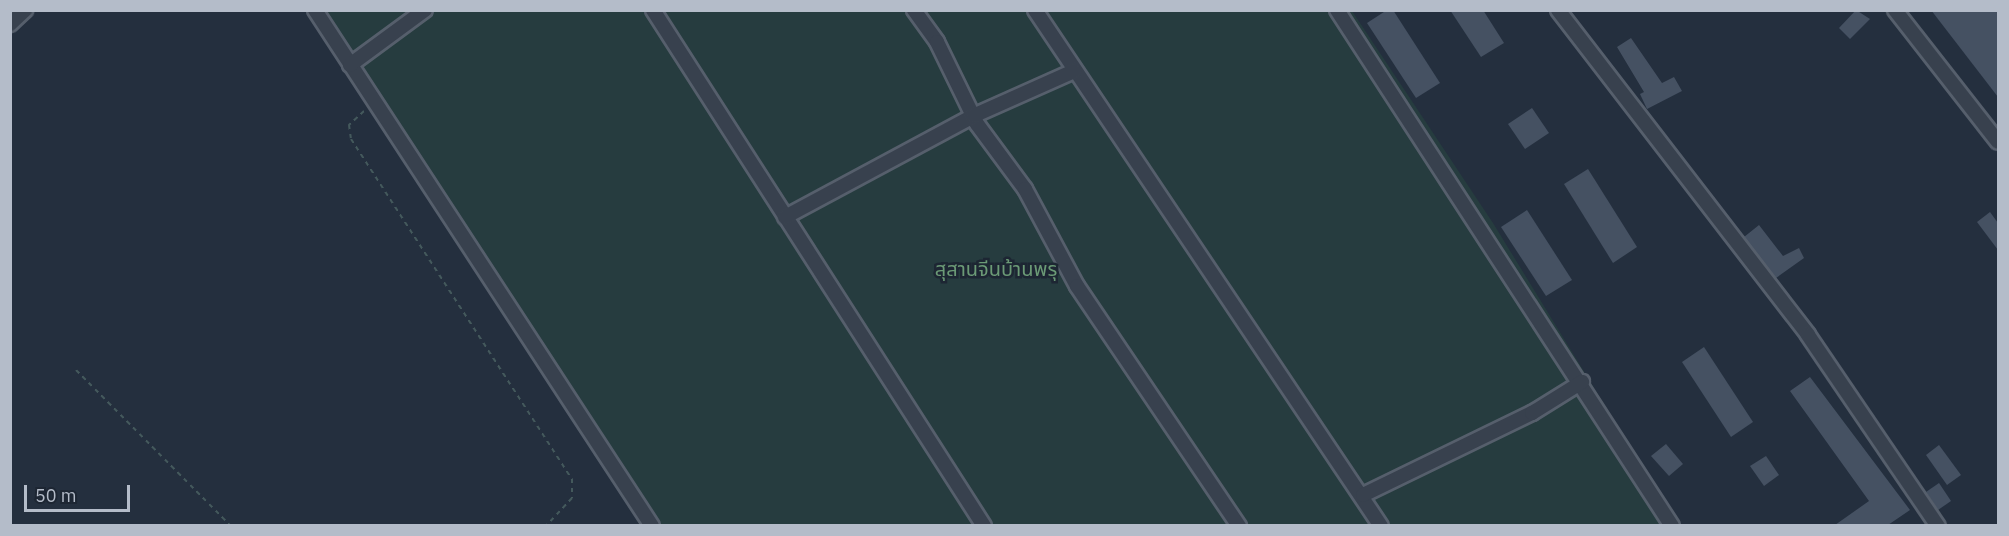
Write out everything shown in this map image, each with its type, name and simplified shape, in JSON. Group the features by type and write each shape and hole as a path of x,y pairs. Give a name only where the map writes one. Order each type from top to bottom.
{"street":[{"path":"10,24 25,10"},
{"path":"315,10 373,103 652,525"},
{"path":"350,65 425,10"},
{"path":"653,10 984,525"},
{"path":"914,10 937,42 973,116 1025,189 1077,286 1239,525"},
{"path":"1035,10 1381,525"},
{"path":"1337,10 1582,382 1672,525"},
{"path":"1558,10 1808,335 1938,525"},
{"path":"1895,10 1998,142"},
{"path":"785,217 973,116 1074,71"},
{"path":"1363,495 1532,413 1582,382"}],"path":[{"path":"373,103 349,125 351,139 572,479 572,498 546,525"},
{"path":"76,370 231,525"}],"green space":[{"name":"สุสานจีนบ้านพรุ","path":"314,11 1352,11 1493,223 1678,525 660,525"}],"building":[{"path":"1387,10 1393,10 1440,83 1416,98 1367,23"},
{"path":"1450,10 1483,10 1504,43 1481,57"},
{"path":"1856,10 1870,19 1850,39 1839,28"},
{"path":"1931,10 1998,10 1998,97"},
{"path":"1631,38 1662,83 1674,77 1682,91 1647,109 1640,94 1644,92 1617,47"},
{"path":"1532,108 1549,133 1525,149 1508,124"},
{"path":"1588,169 1637,247 1613,263 1564,184"},
{"path":"1527,210 1572,280 1546,296 1501,227"},
{"path":"1990,212 1998,223 1998,250 1977,222"},
{"path":"1759,225 1783,256 1799,248 1804,258 1776,278 1744,237"},
{"path":"1704,347 1753,422 1731,437 1682,362"},
{"path":"1810,377 1910,510 1888,525 1835,525 1869,501 1790,391"},
{"path":"1666,444 1683,464 1669,476 1651,456"},
{"path":"1939,445 1961,475 1947,485 1926,455"},
{"path":"1766,456 1779,475 1764,486 1750,466"},
{"path":"1939,483 1951,501 1938,510 1926,492"}]}
